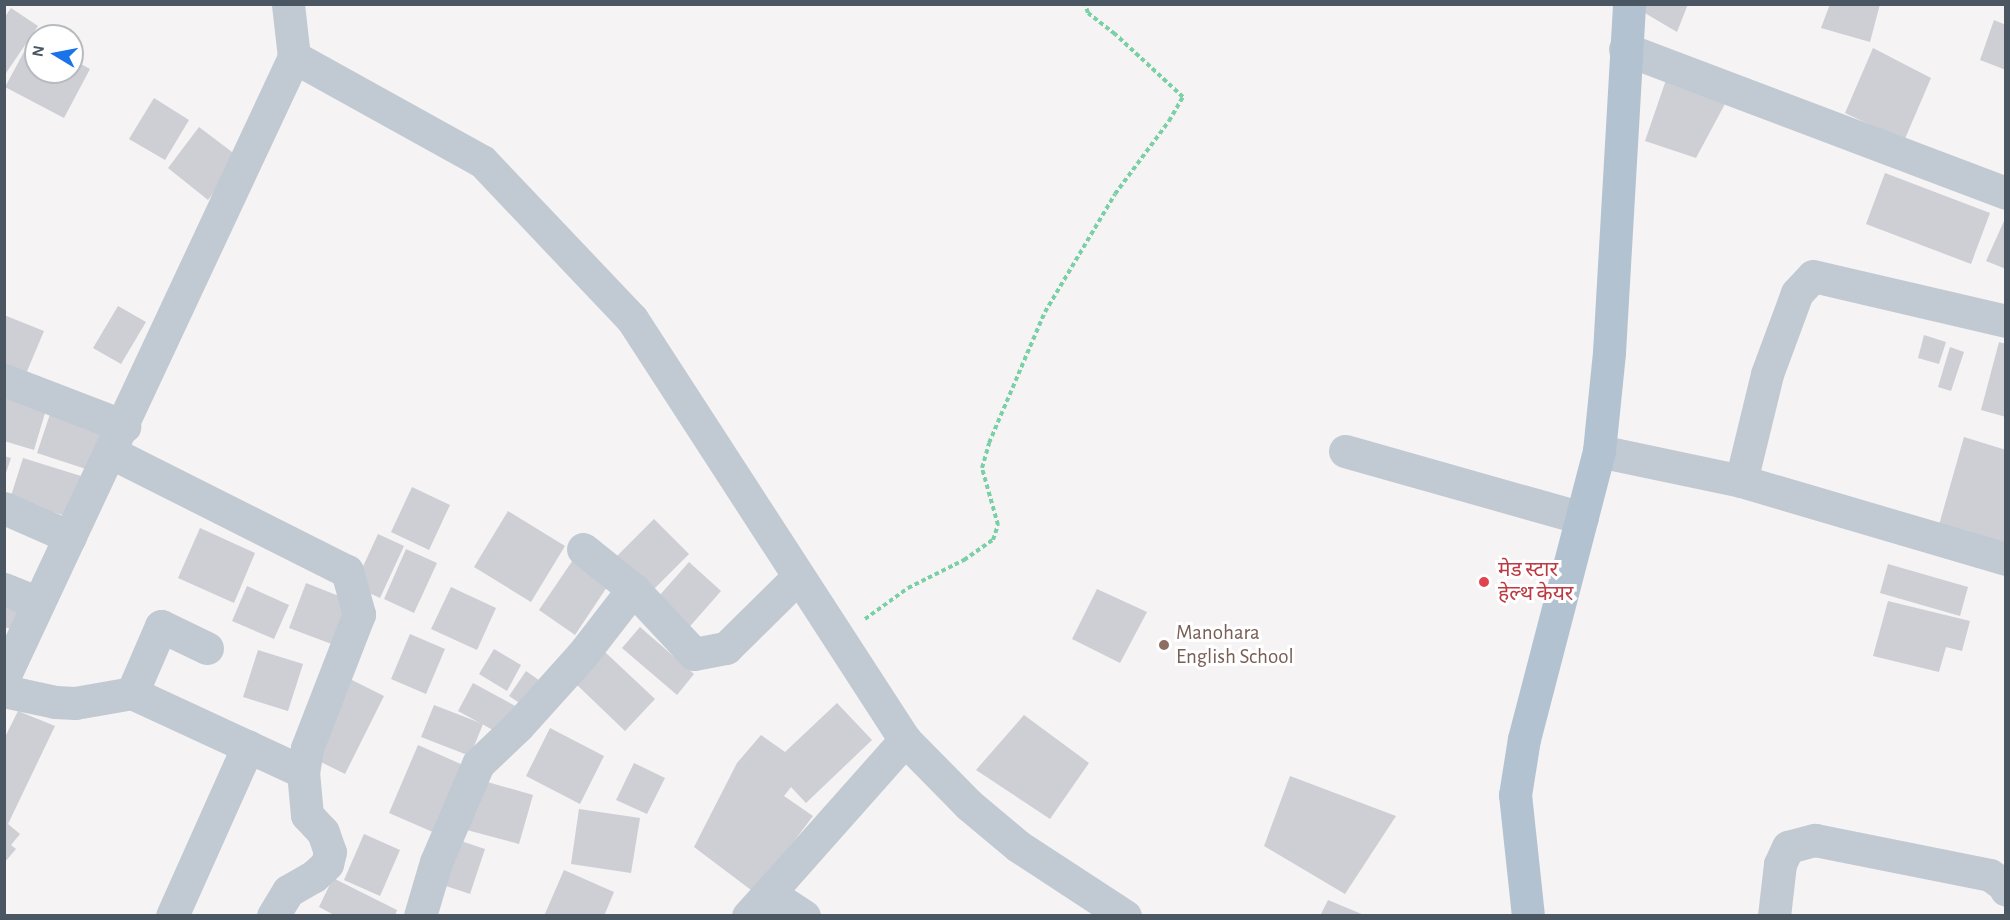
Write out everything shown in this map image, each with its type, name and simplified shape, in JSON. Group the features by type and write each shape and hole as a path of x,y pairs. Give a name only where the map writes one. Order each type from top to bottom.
{"main road":[{"path":"1528,915 1515,795 1524,739 1599,451 1609,352 1629,4"}],"street":[{"path":"4,677 37,602 118,440 294,57 288,4"},
{"path":"1625,49 2006,193"},
{"path":"294,57 482,161 632,319 905,740 969,805 1018,846 1125,915"},
{"path":"1741,481 1767,374 1797,293 1813,276 2006,321"},
{"path":"4,380 118,440 347,571 359,614 307,748 303,772 307,815 323,832 330,852 327,864 314,876 288,891 273,915"},
{"path":"1345,451 1582,519"},
{"path":"1599,451 1741,481 2006,559"},
{"path":"4,508 70,537"},
{"path":"583,549 633,589 694,654 726,648 798,577"},
{"path":"4,589 37,602"},
{"path":"420,915 436,861 478,764 518,726 582,655 633,589"},
{"path":"132,693 161,626 207,648"},
{"path":"4,691 55,702 75,703 132,693 303,772"},
{"path":"804,915 759,904 905,740"},
{"path":"172,915 248,746"},
{"path":"1774,915 1780,864 1788,847 1815,840 1990,875 2004,885 2006,890"}],"path":[{"path":"834,633 864,620 909,588 964,560 993,540 998,525 982,468 989,443 1045,312 1115,194 1169,121 1182,97 1115,34 1088,13 1085,4"}],"building":[{"path":"1640,4 1688,4 1677,32 1638,9"},
{"path":"1830,4 1880,4 1870,42 1821,28"},
{"path":"11,8 35,24 24,24 24,47 4,76 4,18"},
{"path":"1994,20 2006,25 2006,70 1980,60"},
{"path":"1873,48 1931,78 1904,141 1845,113"},
{"path":"24,52 24,84 82,84 64,118 5,87"},
{"path":"84,66 90,69 84,80"},
{"path":"1668,74 1726,102 1696,158 1645,141"},
{"path":"154,98 189,120 165,160 129,139"},
{"path":"199,127 240,158 208,200 168,168"},
{"path":"1885,173 1990,213 1971,264 1866,224"},
{"path":"2006,221 2006,269 1986,261"},
{"path":"118,306 146,322 121,364 93,348"},
{"path":"4,315 44,331 25,376 4,368"},
{"path":"1924,335 1946,342 1939,364 1918,358"},
{"path":"1999,342 2006,344 2006,417 1981,410"},
{"path":"1950,347 1964,352 1951,391 1938,387"},
{"path":"4,389 48,403 34,450 4,441"},
{"path":"52,408 107,425 92,471 37,453"},
{"path":"1964,437 2006,450 2006,552 1937,532"},
{"path":"4,456 11,458 5,476 4,476"},
{"path":"23,458 81,476 69,517 10,499"},
{"path":"412,487 450,505 429,550 391,532"},
{"path":"508,511 565,546 531,602 474,567"},
{"path":"654,519 689,554 652,591 617,556"},
{"path":"200,528 255,553 234,603 178,578"},
{"path":"378,534 404,546 380,598 354,586"},
{"path":"406,549 437,563 414,613 384,599"},
{"path":"577,554 613,578 575,635 539,610"},
{"path":"689,562 721,591 685,632 652,604"},
{"path":"1888,564 1968,587 1960,616 1880,593"},
{"path":"306,583 354,602 337,646 289,628"},
{"path":"247,586 289,605 274,639 232,621"},
{"path":"451,587 496,608 477,650 431,629"},
{"path":"1097,589 1147,612 1120,663 1072,639"},
{"path":"4,596 25,603 15,630 4,627"},
{"path":"1888,601 1970,621 1962,651 1946,647 1939,672 1873,656"},
{"path":"640,627 694,674 677,695 622,648"},
{"path":"410,634 445,649 426,694 391,679"},
{"path":"494,649 521,665 507,691 479,674"},
{"path":"258,650 303,664 288,711 243,697"},
{"path":"605,652 655,699 625,731 575,683"},
{"path":"526,671 543,683 527,708 509,696"},
{"path":"348,678 384,696 345,774 309,756"},
{"path":"473,683 519,708 504,736 458,711"},
{"path":"837,703 872,740 806,803 791,787 784,796 813,816 755,893 694,847 737,763 761,735 785,752"},
{"path":"434,705 483,724 470,756 421,737"},
{"path":"18,711 55,726 8,824 20,834 11,845 16,849 4,863 4,739"},
{"path":"1024,715 1089,763 1050,819 976,770"},
{"path":"550,728 604,756 580,804 526,776"},
{"path":"418,745 463,765 435,833 389,813"},
{"path":"634,763 665,778 647,814 616,800"},
{"path":"1290,776 1396,816 1345,894 1264,846"},
{"path":"477,779 533,795 519,844 463,829"},
{"path":"579,809 640,818 631,873 571,864"},
{"path":"364,834 400,850 380,896 344,880"},
{"path":"458,840 485,849 470,894 443,885"},
{"path":"564,870 614,892 604,916 544,916"},
{"path":"333,878 397,910 395,916 336,916 319,907"},
{"path":"1328,900 1364,915 1364,916 1320,916"}],"place":[{"name":"मेड स्टार हेल्थ केयर","path":"1484,582"},
{"name":"Manohara English School","path":"1164,645"}]}
